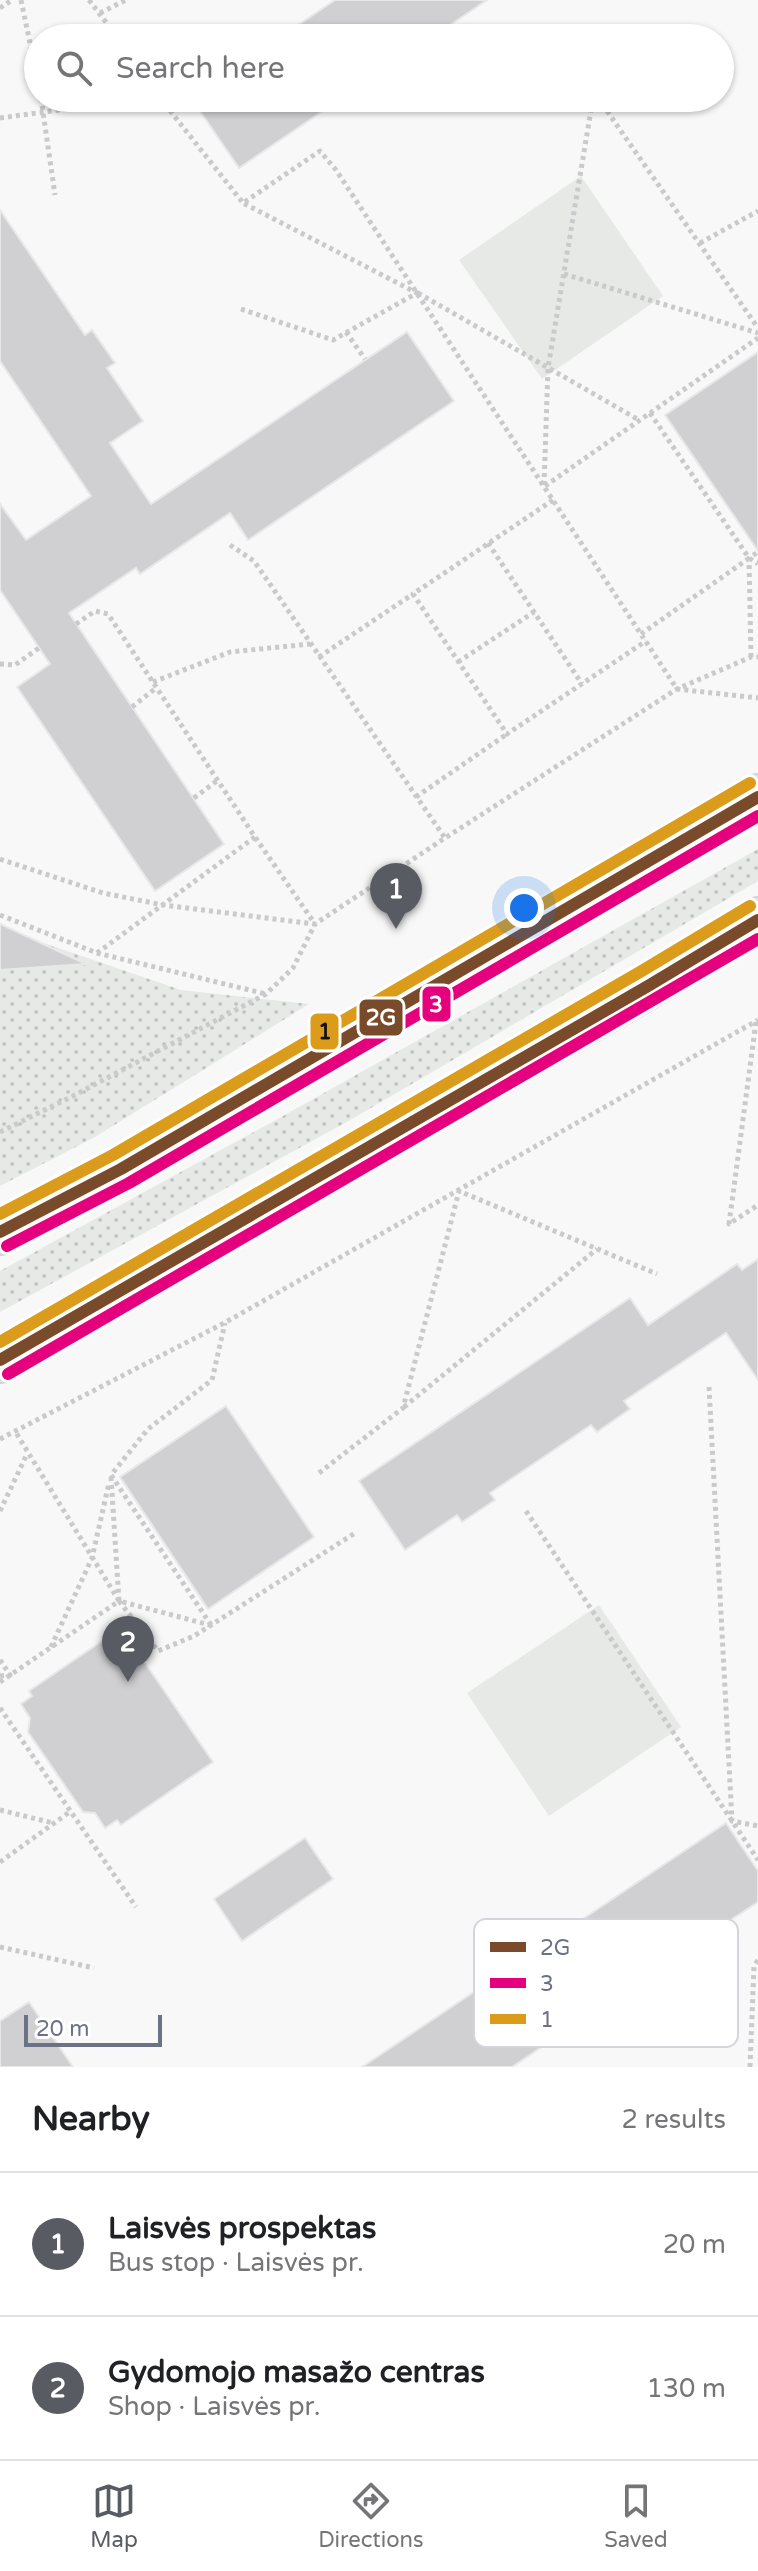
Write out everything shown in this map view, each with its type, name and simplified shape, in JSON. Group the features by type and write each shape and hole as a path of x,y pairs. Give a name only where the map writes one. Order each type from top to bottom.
{"main road":[{"path":"0,1232 121,1169 758,797"},
{"path":"0,1360 758,920"}],"path":[{"path":"0,8 12,0"},
{"path":"21,0 26,24"},
{"path":"89,0 108,24"},
{"path":"100,13 126,0"},
{"path":"0,118 44,112 55,195"},
{"path":"171,112 243,203 417,293 639,420"},
{"path":"544,486 548,368 593,112"},
{"path":"605,112 758,333"},
{"path":"243,203 320,151 336,170 677,689"},
{"path":"699,244 758,211"},
{"path":"564,274 758,333"},
{"path":"241,309 333,340 417,293"},
{"path":"346,332 365,359"},
{"path":"544,486 758,333"},
{"path":"650,413 749,558 758,564"},
{"path":"319,657 553,500"},
{"path":"488,543 582,684"},
{"path":"230,545 254,561 445,838"},
{"path":"641,634 758,552"},
{"path":"749,558 755,657"},
{"path":"413,594 507,734"},
{"path":"76,624 95,611 108,614 315,924"},
{"path":"458,662 534,612"},
{"path":"416,797 646,641"},
{"path":"132,707 154,685 230,652 310,644"},
{"path":"0,664 15,665 39,648"},
{"path":"0,1132 266,994 293,968 315,924 677,689 755,657 758,648"},
{"path":"677,689 758,698"},
{"path":"194,798 218,780"},
{"path":"97,953 255,837"},
{"path":"0,859 103,893 163,905 315,924"},
{"path":"0,915 97,953 266,994"},
{"path":"757,1020 729,1224 758,1205"},
{"path":"0,1439 226,1322 757,1020"},
{"path":"459,1191 657,1274"},
{"path":"403,1408 459,1191"},
{"path":"319,1473 597,1249"},
{"path":"51,1647 92,1558 111,1475 148,1429 212,1380 226,1322"},
{"path":"709,1387 732,1821"},
{"path":"15,1431 119,1601 158,1651 194,1636 355,1533"},
{"path":"0,1511 28,1453"},
{"path":"111,1475 119,1601"},
{"path":"111,1475 211,1625"},
{"path":"526,1511 758,1860"},
{"path":"0,1679 119,1601 211,1625"},
{"path":"0,1660 10,1675"},
{"path":"0,1708 136,1907"},
{"path":"0,1810 54,1823"},
{"path":"0,1862 71,1811"},
{"path":"732,1821 758,1826"},
{"path":"0,1947 94,1968"},
{"path":"750,2067 754,1966 758,1960"}],"shaded area":[{"path":"581,176 663,296 542,379 459,260"},
{"path":"758,849 758,881 352,1119 0,1312 0,1271"},
{"path":"0,924 38,941 181,990 309,1004 95,1137 0,1186"},
{"path":"599,1605 681,1727 549,1816 467,1693"}],"building":[{"path":"335,0 487,0 452,24 300,24"},
{"path":"201,112 321,112 239,168"},
{"path":"0,210 85,335 92,330 115,363 107,368 143,421 110,443 151,504 407,332 454,401 248,540 230,513 140,574 136,568 69,613 224,844 155,891 17,687 50,664 0,590 0,504 26,540 91,496 0,361"},
{"path":"758,352 758,551 665,415"},
{"path":"0,924 86,964 0,970"},
{"path":"758,1259 758,1380 726,1333 624,1401 630,1409 597,1432 591,1425 490,1493 495,1500 462,1522 457,1515 405,1550 359,1481 630,1298 648,1325 737,1264 742,1270"},
{"path":"226,1406 314,1537 208,1609 120,1477"},
{"path":"121,1628 213,1762 121,1825 117,1820 105,1828 95,1813 83,1812 28,1732 30,1718 21,1704 32,1696 29,1691"},
{"path":"726,1823 758,1871 758,1902 732,1919 583,1919"},
{"path":"305,1838 333,1879 242,1941 214,1899"},
{"path":"474,1992 474,2047 542,2047 512,2067 362,2067"},
{"path":"29,2002 73,2067 0,2067 0,2021"}],"transit line":[{"name":"1","path":"0,1214 113,1155 750,783"},
{"name":"2G","path":"0,1232 121,1169 758,797"},
{"name":"3","path":"7,1246 129,1183 758,816"},
{"name":"1","path":"0,1342 750,906"},
{"name":"2G","path":"0,1360 758,920"},
{"name":"3","path":"8,1374 758,939"}],"place":[{"name":"Laisvės prospektas","path":"396,929"},
{"name":"Gydomojo masažo centras","path":"128,1682"}]}
